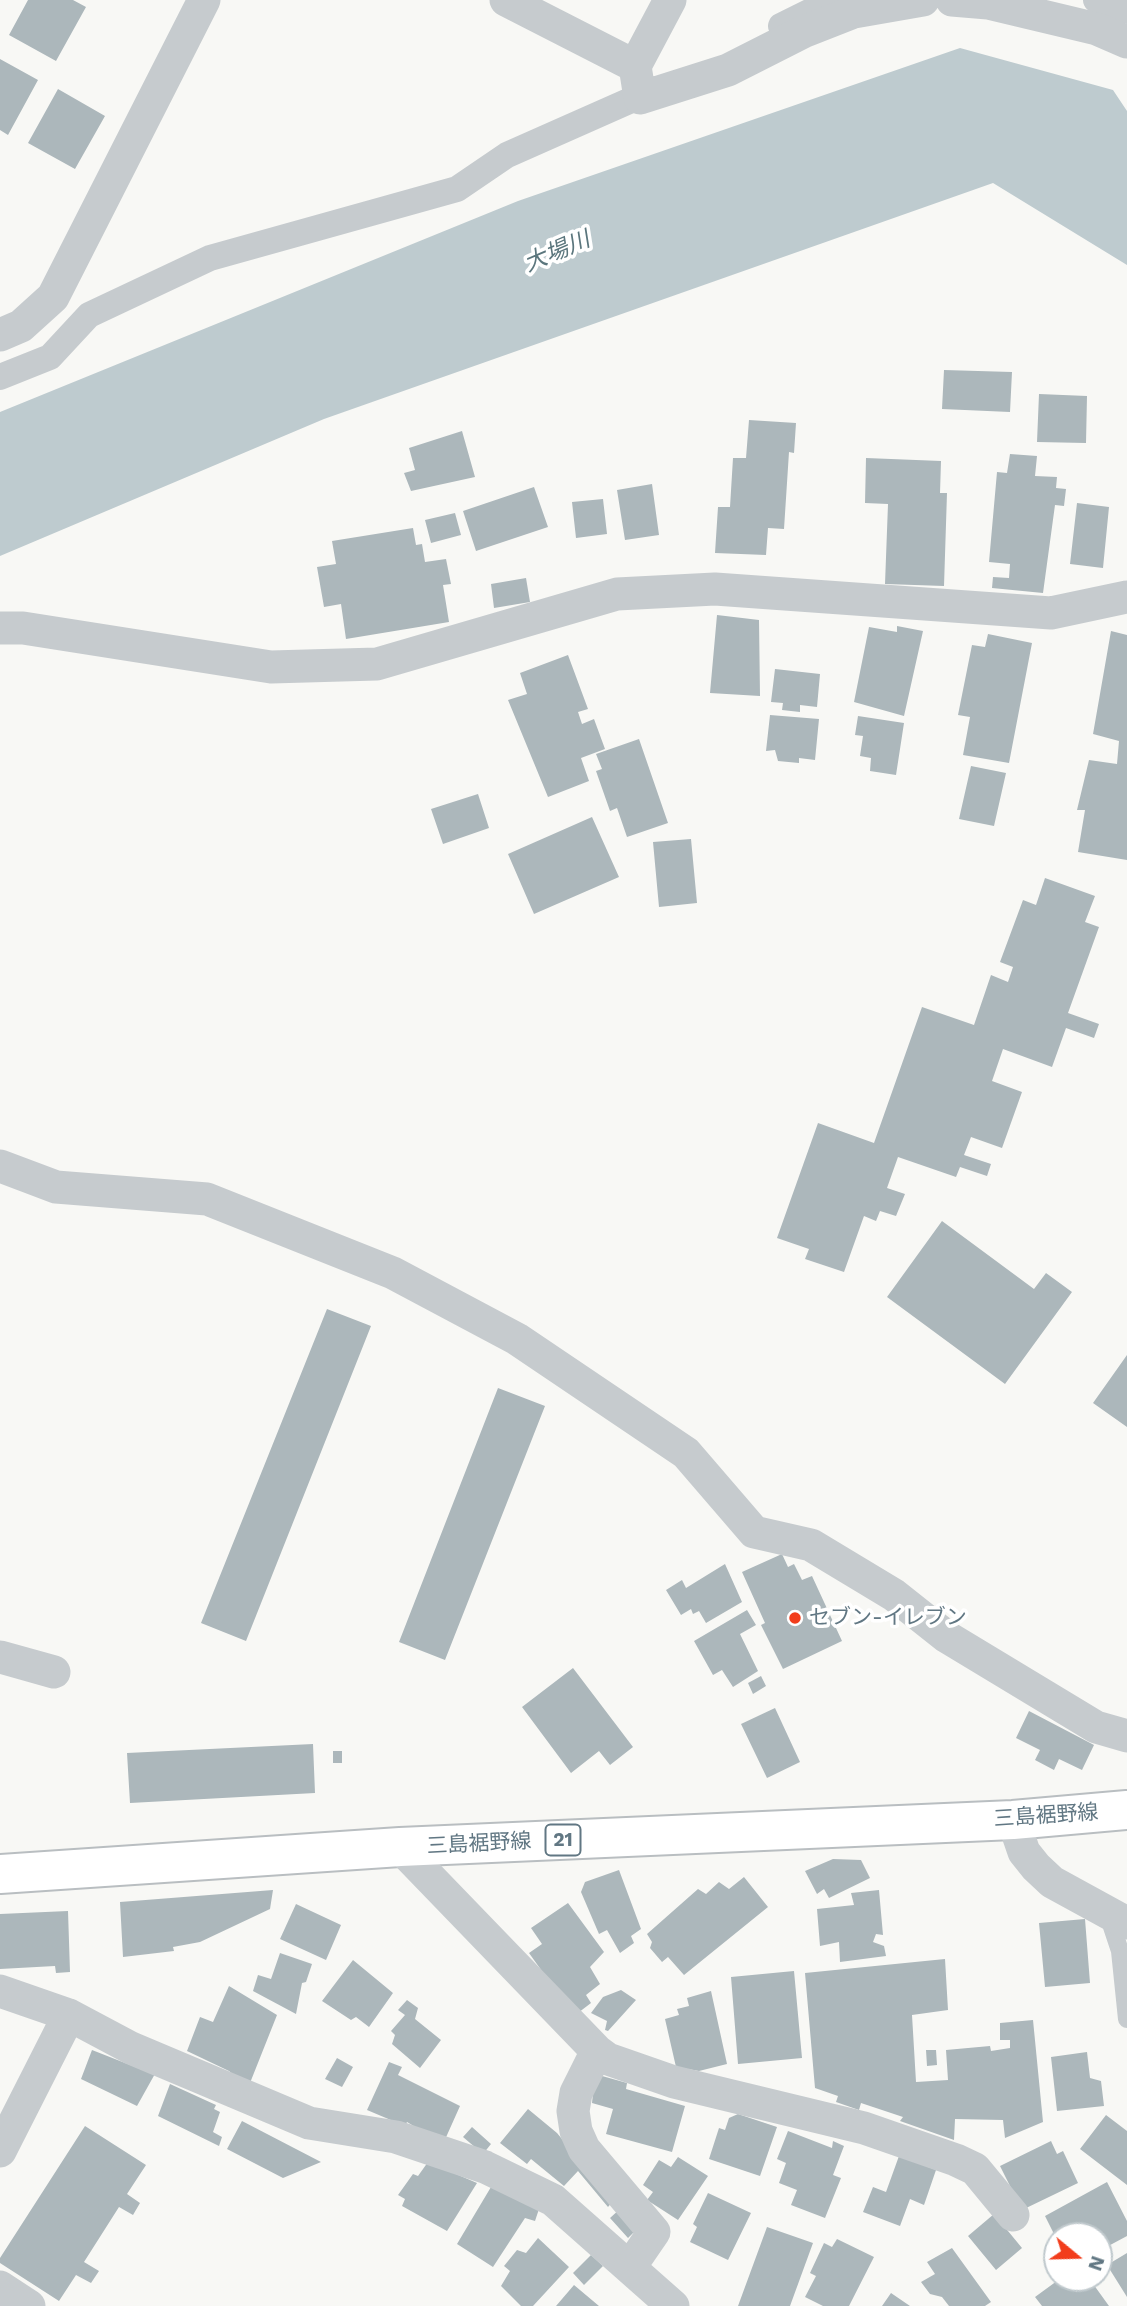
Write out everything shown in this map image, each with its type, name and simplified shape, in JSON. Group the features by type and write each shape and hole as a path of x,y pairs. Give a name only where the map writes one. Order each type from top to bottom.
{"main road":[{"name":"三島裾野線","path":"0,1874 400,1847 1013,1820 1127,1810"}],"street":[{"path":"0,335 21,326 52,297 204,0"},
{"path":"506,0 637,82 728,70 803,32 854,12 923,0"},
{"path":"637,82 670,0"},
{"path":"0,377 50,357 89,316 210,258 457,189 508,155 637,82 833,0"},
{"path":"952,0 988,3 1097,29 1127,42"},
{"path":"1096,0 1127,11"},
{"path":"0,628 23,628 271,667 377,664 617,594 715,589 1051,613 1127,597"},
{"path":"0,1166 56,1187 207,1199 393,1273 517,1339 686,1453 754,1532 811,1545 894,1595 947,1637 1096,1727 1127,1736"},
{"path":"0,1657 54,1672"},
{"path":"1013,1820 1024,1852 1036,1867 1052,1882 1117,1918"},
{"path":"400,1847 597,2051 608,2059 674,2082 864,2128 956,2160 975,2169 1013,2215"},
{"path":"0,1991 69,2015 131,2048 309,2123 396,2137 485,2167 553,2200 673,2306"},
{"path":"0,2151 69,2015"},
{"path":"597,2051 576,2093 573,2111 576,2131 584,2149 654,2232 630,2267"},
{"path":"0,2287 29,2306"}],"lane":[{"path":"1117,1918 1127,2019"}],"water":[{"name":"大場川","path":"960,48 1113,90 1127,111 1127,265 993,183 324,419 0,556 0,412 518,201"}],"building":[{"path":"28,0 73,0 86,7 56,61 9,35"},
{"path":"0,59 38,80 8,135 0,130"},
{"path":"58,89 105,116 75,169 28,143"},
{"path":"944,370 1012,372 1010,412 942,409"},
{"path":"1039,394 1087,396 1086,443 1037,442"},
{"path":"749,420 796,423 794,453 789,452 784,529 768,528 766,555 715,553 718,507 730,507 733,458 746,458"},
{"path":"462,431 475,477 411,491 404,473 415,470 409,448"},
{"path":"1010,454 1037,456 1035,476 1057,477 1056,488 1066,489 1064,506 1055,505 1043,593 992,588 993,577 1009,578 1010,564 989,562 997,472 1007,473"},
{"path":"866,458 941,461 940,493 947,493 944,586 885,584 888,504 865,503"},
{"path":"652,484 659,535 625,540 617,490"},
{"path":"534,487 548,527 476,551 463,511"},
{"path":"603,499 607,534 576,538 572,502"},
{"path":"1077,503 1109,507 1103,568 1070,564"},
{"path":"455,513 461,535 431,543 425,520"},
{"path":"413,528 416,545 422,544 425,562 446,559 451,584 443,585 449,622 346,639 341,604 324,607 317,567 336,564 332,541"},
{"path":"526,578 530,602 494,608 491,584"},
{"path":"717,615 759,620 760,696 710,693"},
{"path":"897,626 923,631 904,716 854,702 869,627 897,632"},
{"path":"1111,631 1127,635 1127,860 1078,852 1085,810 1077,810 1089,760 1117,764 1119,741 1093,734"},
{"path":"988,634 1032,643 1009,763 963,755 970,717 958,715 972,645 985,647"},
{"path":"568,655 588,709 578,712 582,724 594,719 605,749 581,758 589,781 548,797 508,700 527,694 520,673"},
{"path":"775,669 820,674 817,707 800,705 800,712 782,710 783,703 771,702"},
{"path":"770,715 819,719 815,760 799,758 799,763 778,761 775,750 766,751"},
{"path":"858,716 904,723 896,775 870,771 871,758 860,756 863,736 855,735"},
{"path":"639,739 668,823 627,837 617,808 610,811 596,771 602,769 596,754"},
{"path":"971,766 1006,773 994,826 959,819"},
{"path":"478,794 489,828 443,844 431,809"},
{"path":"592,817 619,877 534,914 508,854"},
{"path":"691,839 697,903 659,907 653,842"},
{"path":"1045,878 1095,896 1085,922 1099,927 1068,1013 1099,1024 1094,1038 1066,1028 1052,1067 1003,1049 992,1081 1022,1092 1002,1148 971,1137 964,1155 991,1164 987,1176 960,1167 956,1177 898,1157 887,1188 905,1194 896,1216 880,1211 876,1221 864,1216 844,1272 805,1259 809,1249 777,1238 818,1123 874,1143 922,1007 974,1025 991,975 1008,982 1013,967 1000,962 1023,900 1036,905"},
{"path":"942,1221 1034,1289 1046,1273 1072,1292 1005,1384 887,1297"},
{"path":"327,1309 371,1326 246,1641 201,1623"},
{"path":"1127,1355 1127,1427 1093,1403"},
{"path":"498,1388 545,1406 445,1660 399,1642"},
{"path":"782,1554 788,1567 794,1564 802,1580 812,1576 842,1641 783,1669 761,1625 765,1623 742,1572"},
{"path":"725,1564 742,1602 706,1623 699,1611 693,1614 691,1609 681,1615 666,1590 682,1580 686,1588"},
{"path":"747,1610 756,1625 740,1634 758,1671 733,1687 722,1670 713,1675 694,1641"},
{"path":"573,1668 633,1747 610,1765 599,1751 571,1773 522,1707"},
{"path":"761,1676 766,1686 753,1694 748,1683"},
{"path":"775,1708 800,1762 767,1778 741,1724"},
{"path":"1029,1711 1094,1745 1082,1770 1059,1759 1054,1770 1035,1760 1040,1750 1016,1738"},
{"path":"313,1744 315,1793 130,1803 127,1753"},
{"path":"333,1751 342,1751 342,1763 333,1763"},
{"path":"833,1859 861,1860 870,1878 829,1898 824,1889 817,1894 805,1871"},
{"path":"619,1870 641,1929 631,1936 634,1943 620,1953 607,1930 599,1934 581,1892 585,1882"},
{"path":"744,1877 768,1907 684,1975 668,1957 662,1962 650,1948 652,1942 647,1934 698,1889 706,1894 719,1882 729,1889"},
{"path":"273,1890 270,1909 200,1942 173,1947 174,1951 123,1957 120,1902"},
{"path":"879,1890 883,1935 876,1934 873,1942 884,1946 886,1956 840,1962 839,1942 820,1946 817,1909 854,1905 851,1893"},
{"path":"568,1903 604,1952 590,1967 600,1984 586,1995 591,2003 574,2016 529,1953 542,1944 531,1928"},
{"path":"296,1904 341,1925 326,1960 280,1939"},
{"path":"68,1911 70,1972 56,1973 55,1966 0,1969 0,1914"},
{"path":"1085,1919 1090,1983 1045,1987 1039,1923"},
{"path":"280,1953 312,1964 306,1982 302,1983 296,2014 253,1991 258,1975 271,1979"},
{"path":"945,1959 948,2010 912,2015 916,2082 948,2080 946,2050 990,2046 991,2051 1010,2048 1010,2040 1000,2040 1000,2023 1033,2020 1043,2122 1005,2138 1003,2120 955,2119 954,2140 900,2121 903,2117 861,2103 859,2110 836,2102 838,2096 815,2088 805,1973"},
{"path":"353,1960 393,1993 369,2027 356,2017 351,2020 322,2001"},
{"path":"794,1971 802,2058 738,2064 731,1977"},
{"path":"229,1986 277,2015 248,2088 229,2071 187,2051 200,2017 213,2022"},
{"path":"621,1990 636,2000 608,2031 605,2030 607,2021 591,2013 603,1997"},
{"path":"711,1991 727,2064 699,2071 676,2067 665,2019 679,2015 677,2009 689,2006 687,1998"},
{"path":"407,2000 418,2008 415,2019 441,2040 420,2068 392,2044 395,2035 391,2031 405,2015 398,2010"},
{"path":"92,2050 143,2070 156,2072 137,2106 81,2079"},
{"path":"926,2050 936,2050 937,2065 927,2066"},
{"path":"1087,2052 1090,2078 1101,2081 1104,2106 1057,2111 1051,2057"},
{"path":"337,2058 353,2067 342,2087 325,2079"},
{"path":"389,2062 402,2067 398,2075 460,2106 443,2144 407,2122 405,2126 367,2110"},
{"path":"595,2074 627,2083 626,2089 685,2106 672,2152 606,2134 613,2109 592,2103"},
{"path":"170,2084 216,2105 214,2109 220,2112 213,2132 222,2137 219,2146 158,2116"},
{"path":"528,2109 557,2133 613,2201 608,2207 578,2171 564,2186 531,2159 527,2164 500,2143"},
{"path":"738,2114 777,2127 760,2176 709,2159 719,2128 725,2130 729,2118"},
{"path":"1106,2115 1127,2131 1127,2185 1080,2149"},
{"path":"242,2121 321,2162 283,2178 227,2149"},
{"path":"85,2126 146,2165 127,2194 140,2203 133,2215 119,2207 84,2262 99,2271 91,2283 76,2275 59,2301 0,2263 0,2258"},
{"path":"472,2127 491,2144 483,2154 463,2137"},
{"path":"788,2131 832,2148 833,2141 844,2146 833,2175 841,2178 825,2218 791,2205 797,2190 779,2183 786,2163 777,2159"},
{"path":"1051,2141 1057,2154 1063,2151 1078,2183 1022,2210 1000,2166"},
{"path":"899,2156 936,2170 924,2205 910,2199 900,2226 863,2212 873,2187 886,2192"},
{"path":"678,2157 708,2176 678,2220 647,2200 653,2192 643,2185 659,2160 671,2167"},
{"path":"428,2162 477,2183 447,2231 402,2206 405,2199 398,2195 413,2174 418,2176"},
{"path":"1107,2182 1127,2221 1127,2236 1113,2244 1113,2222 1048,2222 1045,2216"},
{"path":"491,2187 540,2206 535,2221 525,2218 493,2267 457,2244"},
{"path":"708,2193 751,2213 728,2260 690,2242 697,2227 693,2224"},
{"path":"621,2208 638,2228 628,2238 610,2218"},
{"path":"994,2214 1022,2248 996,2270 968,2236"},
{"path":"767,2227 813,2243 790,2306 738,2306"},
{"path":"538,2238 569,2267 533,2306 521,2306 501,2286 510,2271 504,2266 517,2250 526,2253"},
{"path":"837,2239 874,2257 849,2306 823,2306 805,2297 816,2276 810,2273 824,2243 832,2247"},
{"path":"952,2248 991,2302 985,2306 949,2306 942,2297 930,2294 921,2282 935,2274 927,2262"},
{"path":"1127,2253 1127,2297 1113,2275 1113,2261"},
{"path":"591,2255 603,2266 584,2285 573,2273"},
{"path":"574,2285 599,2306 556,2306"},
{"path":"1043,2291 1099,2292 1109,2306 1042,2306 1035,2297"},
{"path":"891,2293 910,2306 882,2306"}],"place":[{"name":"セブン-イレブン","path":"795,1618"}]}
